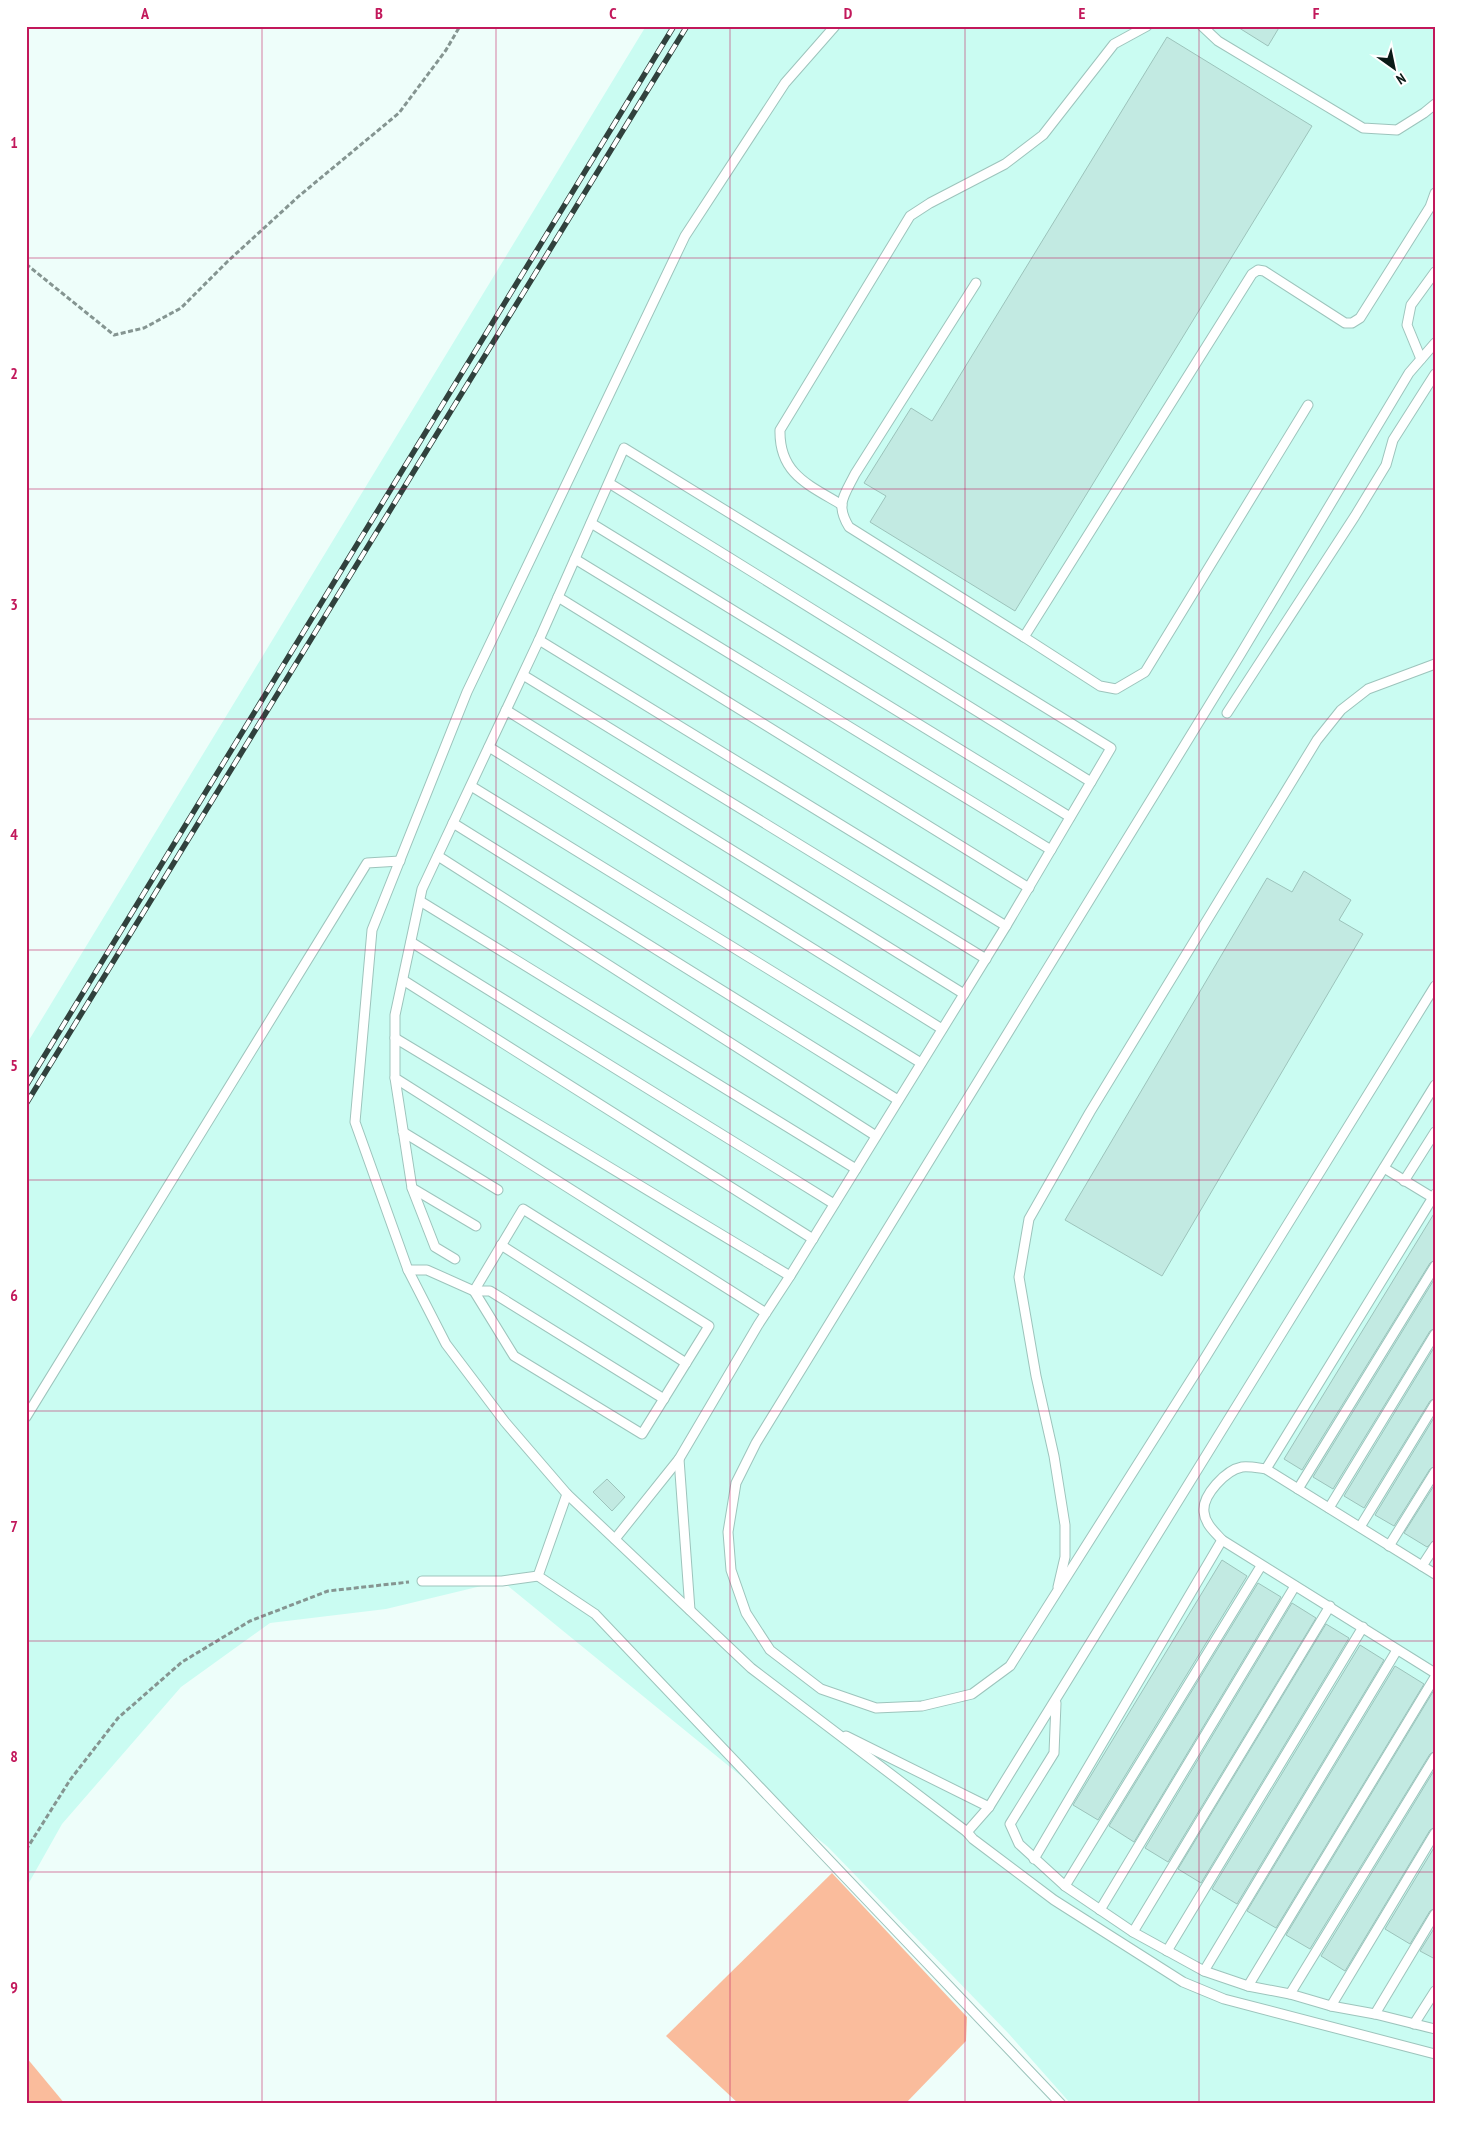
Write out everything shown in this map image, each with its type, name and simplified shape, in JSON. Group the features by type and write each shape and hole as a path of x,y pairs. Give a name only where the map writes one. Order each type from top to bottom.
{"lane":[{"path":"835,26 785,83 685,236 467,692 372,930 355,1122 408,1270 446,1344 505,1422 567,1494 750,1668 1054,1900 1183,1982 1224,1999 1435,2054"},
{"path":"842,505 796,476 785,459 780,446 780,430 910,216 930,203 1005,164 1043,135 1114,44 1147,26"},
{"path":"1202,26 1218,41 1364,128 1397,130 1435,104"},
{"path":"1024,637 1252,274 1258,270 1264,271 1344,323 1352,323 1360,318 1430,207 1435,194"},
{"path":"1421,359 1407,325 1411,305 1435,272"},
{"path":"976,283 855,474 843,497 841,514 849,527 1100,686 1116,689 1145,672 1308,404"},
{"path":"1435,343 1410,373 756,1443 736,1483 728,1532 731,1570 746,1612 770,1650 821,1689 876,1708 922,1706 972,1694 1010,1666 1210,1350 1435,986"},
{"path":"1227,713 1355,516 1386,465 1393,440 1435,374"},
{"path":"455,1259 435,1247 412,1188 395,1078 395,1015 402,980 422,889 540,640 624,448 1111,748 986,959 766,1313 679,1459 615,1539"},
{"path":"609,483 1091,782"},
{"path":"591,523 1070,817"},
{"path":"575,559 1051,850"},
{"path":"558,597 1028,888"},
{"path":"540,640 1006,926"},
{"path":"1055,1596 1065,1557 1066,1525 1054,1456 1036,1376 1019,1277 1029,1219 1090,1112 1317,740 1341,710 1368,690 1435,664"},
{"path":"523,675 986,959"},
{"path":"506,710 964,994"},
{"path":"488,748 942,1029"},
{"path":"471,786 921,1064"},
{"path":"453,823 898,1100"},
{"path":"438,856 876,1136"},
{"path":"26,1417 367,863 400,860"},
{"path":"420,901 856,1169"},
{"path":"411,942 834,1204"},
{"path":"402,980 813,1239"},
{"path":"395,1038 790,1276"},
{"path":"395,1078 766,1313"},
{"path":"967,1832 989,1808 1056,1701 1435,1084"},
{"path":"403,1132 498,1190"},
{"path":"1404,1181 1435,1132"},
{"path":"1266,1468 1434,1197 1384,1168"},
{"path":"412,1188 476,1226"},
{"path":"523,1209 709,1326 642,1434 514,1356 474,1290 523,1209"},
{"path":"501,1245 686,1363"},
{"path":"1298,1489 1435,1266"},
{"path":"408,1270 427,1270 474,1290 490,1292 664,1399"},
{"path":"1329,1508 1435,1334"},
{"path":"1360,1527 1435,1404"},
{"path":"679,1459 690,1610"},
{"path":"1248,1986 1435,1675 1330,1606 1261,1566 1222,1540 1208,1524 1203,1510 1211,1490 1221,1479 1242,1467 1266,1468 1435,1574"},
{"path":"1389,1546 1435,1472"},
{"path":"538,1576 567,1494"},
{"path":"1034,1859 1222,1540"},
{"path":"1422,1566 1435,1546"},
{"path":"1065,1886 1261,1566"},
{"path":"422,1581 502,1581 538,1576 596,1614 1061,2104"},
{"path":"1100,1910 1295,1586"},
{"path":"1133,1932 1330,1606"},
{"path":"1166,1951 1363,1627"},
{"path":"1204,1970 1397,1650"},
{"path":"1056,1701 1054,1753 1010,1824 1019,1844 1065,1886 1133,1932 1204,1970 1248,1986 1290,1994 1331,2006 1375,2014 1435,2029"},
{"path":"826,1726 989,1808"},
{"path":"1290,1994 1435,1757"},
{"path":"1331,2006 1435,1833"},
{"path":"1375,2014 1435,1914"},
{"path":"1414,2024 1435,1991"}],"path":[{"path":"26,264 114,335 144,328 181,308 228,261 299,196 399,113 446,50 460,26"},
{"path":"26,1850 70,1780 118,1718 182,1662 250,1621 328,1591 422,1581"}],"shaded area":[{"path":"646,26 1435,26 1435,2104 1071,2104 1009,2034 828,1847 502,1581 386,1609 270,1623 181,1687 62,1824 26,1888 26,1045"},
{"path":"832,1873 967,2017 966,2041 905,2104 739,2104 666,2036"},
{"path":"26,2057 65,2104 26,2104"}],"building":[{"path":"1236,26 1280,26 1268,46"},
{"path":"1167,37 1312,126 1015,611 870,522 886,496 864,483 911,408 932,421"},
{"path":"1304,871 1351,900 1339,920 1363,934 1162,1276 1065,1220 1267,878 1292,892"},
{"path":"1435,1212 1435,1260 1430,1263 1302,1470 1284,1459"},
{"path":"1435,1278 1435,1328 1430,1331 1333,1489 1313,1477"},
{"path":"1435,1346 1435,1398 1430,1401 1364,1508 1344,1496"},
{"path":"1435,1416 1435,1466 1430,1469 1394,1526 1375,1515"},
{"path":"607,1479 625,1497 612,1511 593,1492"},
{"path":"1435,1484 1435,1540 1427,1547 1404,1533"},
{"path":"1222,1560 1247,1576 1098,1820 1073,1805"},
{"path":"1258,1583 1281,1597 1134,1842 1109,1826"},
{"path":"1292,1603 1316,1618 1168,1862 1145,1848"},
{"path":"1326,1624 1349,1638 1201,1883 1178,1869"},
{"path":"1360,1645 1384,1660 1237,1904 1212,1889"},
{"path":"1395,1666 1424,1684 1276,1928 1247,1911"},
{"path":"1434,1690 1435,1751 1430,1754 1310,1949 1286,1935"},
{"path":"1435,1769 1435,1827 1430,1830 1345,1971 1321,1956"},
{"path":"1435,1846 1435,1908 1430,1911 1410,1944 1385,1929"},
{"path":"1435,1927 1435,1959 1420,1951"}],"railway":[{"path":"26,1086 674,26"},
{"path":"26,1104 687,26"}]}
